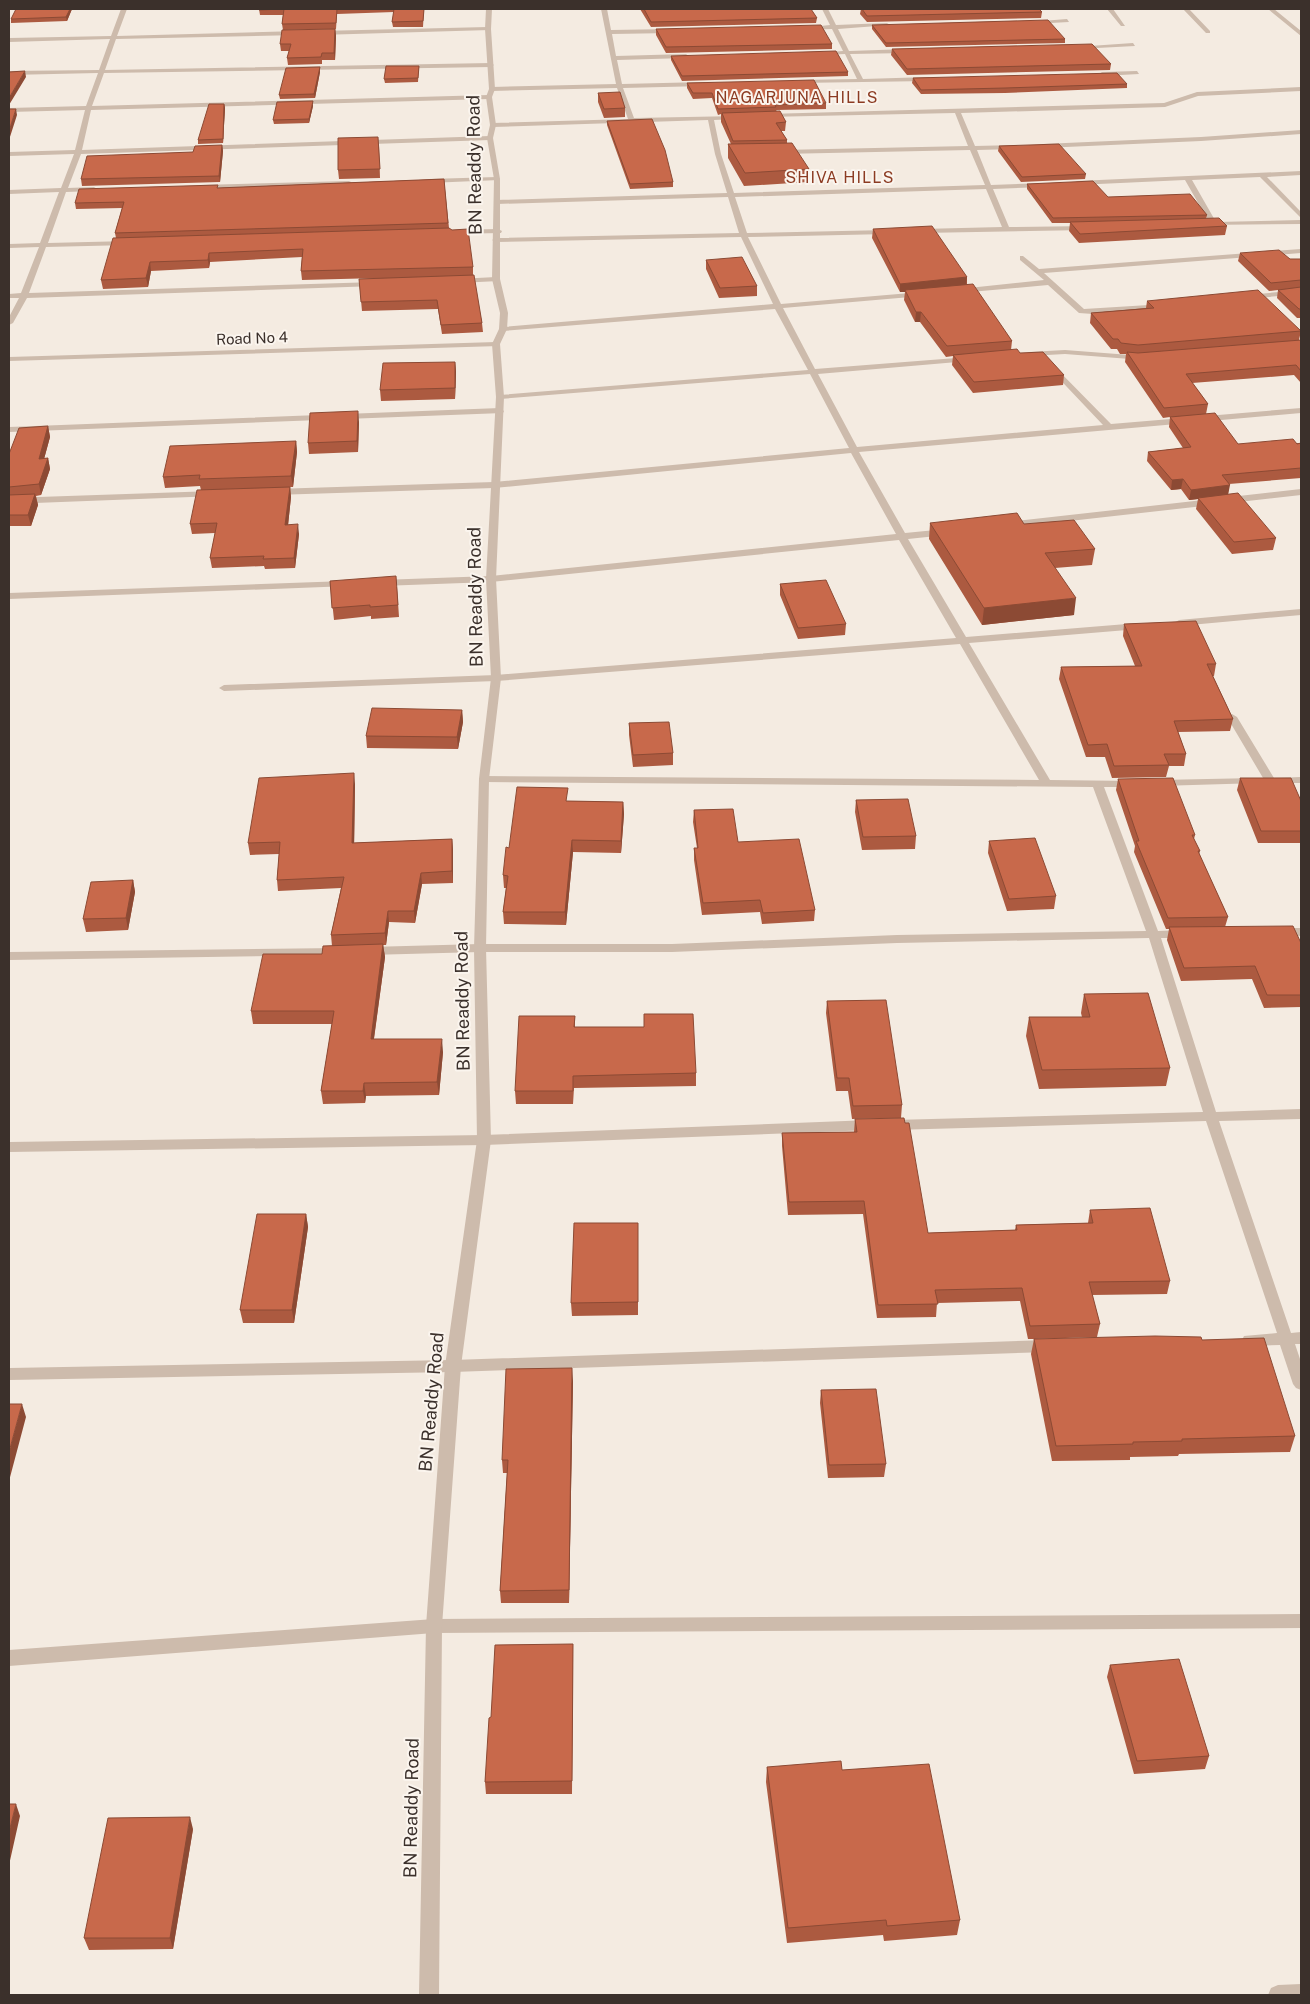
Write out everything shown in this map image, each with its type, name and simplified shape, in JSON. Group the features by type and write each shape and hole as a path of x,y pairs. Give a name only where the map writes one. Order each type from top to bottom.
{"street":[{"path":"9,323 24,296 62,190 78,152 88,109 124,9"},
{"name":"BN Readdy Road","path":"429,1995 434,1626 453,1366 484,1140 480,948 484,779 496,678 491,579 494,485 500,411 496,344 502,329 504,313 496,280 497,179 490,138 492,125 488,29 489,9"},
{"path":"604,9 619,86 632,121"},
{"path":"825,9 861,81"},
{"path":"1110,9 1123,25"},
{"path":"1186,9 1208,32"},
{"path":"1271,9 1301,34"},
{"path":"1028,22 1067,21"},
{"path":"795,28 892,25"},
{"path":"9,40 488,29"},
{"path":"610,32 678,31"},
{"path":"1074,47 1133,45"},
{"path":"817,53 915,51"},
{"path":"614,58 691,56"},
{"path":"9,73 491,65"},
{"path":"1097,74 1137,73"},
{"path":"793,82 940,78"},
{"path":"9,110 88,109 619,86 716,84"},
{"path":"758,116 1165,105 1197,94 1301,89"},
{"path":"957,112 974,148 1007,230"},
{"path":"492,125 748,117"},
{"path":"711,118 718,154 744,236 778,308 902,537 1047,784"},
{"path":"1032,146 1201,139 1301,132"},
{"path":"9,154 490,138"},
{"path":"777,152 1023,146"},
{"path":"718,154 728,154"},
{"path":"1068,183 1301,173"},
{"path":"1262,175 1301,216"},
{"path":"1187,177 1214,224"},
{"path":"418,181 497,179"},
{"path":"191,187 359,182"},
{"path":"497,202 730,193 989,188 1049,184"},
{"path":"9,192 102,189"},
{"path":"1194,224 1301,222"},
{"path":"913,231 1096,228"},
{"path":"438,233 497,236 744,236 894,231"},
{"path":"9,246 139,243"},
{"path":"1039,271 1301,251"},
{"path":"1023,258 1082,311 1093,312 1175,304"},
{"path":"446,281 496,280"},
{"path":"946,292 1051,282"},
{"path":"9,296 386,284"},
{"path":"1233,298 1301,292"},
{"path":"502,329 778,308 927,294"},
{"name":"Road No 4","path":"9,359 496,344"},
{"path":"1021,355 1065,352 1136,359 1152,358"},
{"path":"1040,353 1109,427"},
{"path":"500,397 981,358"},
{"path":"266,492 494,485 854,450 1301,410"},
{"path":"9,430 500,411"},
{"path":"999,526 1301,492"},
{"path":"9,501 227,494"},
{"path":"373,583 491,579 960,531"},
{"path":"9,596 353,584"},
{"path":"1166,624 1301,612"},
{"path":"224,688 496,678 1146,626"},
{"path":"1232,717 1270,781"},
{"path":"484,779 1098,785 1301,780"},
{"path":"1098,785 1154,935 1211,1116 1301,1384"},
{"path":"1272,932 1301,932"},
{"path":"9,956 274,954 480,948 672,948 897,939 1193,934"},
{"path":"9,1148 484,1140 756,1128 1301,1114"},
{"path":"1235,1340 1301,1338"},
{"path":"9,1374 453,1366 1066,1346"},
{"path":"9,1658 434,1626 1301,1621"},
{"path":"1278,1995 1301,1994"}],"building":[{"path":"16,9 70,9 66,17 11,19"},
{"path":"284,9 337,9 336,23 282,24"},
{"path":"394,9 424,9 423,21 392,22"},
{"path":"644,9 811,9 817,18 651,22"},
{"path":"862,9 1039,9 1042,12 867,16"},
{"path":"1048,20 1065,39 886,43 872,25"},
{"path":"821,25 832,44 666,47 656,29"},
{"path":"335,29 334,53 322,53 321,57 287,58 291,44 280,44 282,30"},
{"path":"1092,44 1111,64 907,69 892,49"},
{"path":"836,51 848,72 682,76 671,56"},
{"path":"386,66 419,66 418,78 384,79"},
{"path":"320,67 314,94 279,95 286,68"},
{"path":"25,71 9,98 9,72"},
{"path":"1117,73 1127,84 921,90 913,78"},
{"path":"814,80 826,103 718,109 712,93 693,93 687,83"},
{"path":"620,92 625,108 604,109 598,93"},
{"path":"313,101 309,119 273,120 277,102"},
{"path":"209,104 224,104 223,139 198,140"},
{"path":"9,109 16,109 9,131"},
{"path":"780,111 786,122 776,123 787,140 733,141 722,113"},
{"path":"652,119 665,150 673,182 630,184 607,121"},
{"path":"378,137 380,169 338,170 338,138"},
{"path":"792,143 809,169 745,173 728,144"},
{"path":"1059,144 1086,174 1022,177 999,146"},
{"path":"222,145 219,176 81,179 87,156 193,152 195,146"},
{"path":"444,179 448,223 115,233 124,202 75,203 79,189 218,185 217,188"},
{"path":"1093,181 1108,197 1190,194 1207,215 1053,218 1027,184"},
{"path":"1219,218 1227,226 1080,234 1070,222"},
{"path":"932,226 967,277 900,284 873,229"},
{"path":"449,228 452,230 468,229 473,267 301,271 303,249 209,253 208,260 150,262 146,278 101,280 113,238"},
{"path":"1279,250 1290,259 1301,259 1301,280 1271,283 1240,253"},
{"path":"742,257 757,286 720,288 706,260"},
{"path":"474,275 482,323 441,325 437,300 361,302 359,279"},
{"path":"973,284 1012,341 947,346 921,312 916,312 905,290"},
{"path":"1301,287 1301,309 1278,290"},
{"path":"1258,290 1301,331 1138,345 1121,343 1118,339 1113,339 1091,313 1154,308 1147,301"},
{"path":"1301,340 1301,371 1296,365 1186,374 1208,404 1164,408 1127,352 1138,353"},
{"path":"1017,349 1020,353 1043,352 1064,375 974,382 953,355"},
{"path":"455,362 455,388 380,390 383,363"},
{"path":"358,411 357,441 308,443 310,413"},
{"path":"1215,413 1238,444 1293,439 1297,444 1301,443 1301,468 1222,475 1230,485 1191,490 1183,479 1172,480 1148,452 1191,447 1170,417"},
{"path":"48,426 39,459 48,458 39,484 9,487 9,454 19,428"},
{"path":"296,441 291,476 199,479 200,475 163,477 170,446"},
{"path":"290,487 285,525 298,524 294,558 263,559 264,556 210,558 217,523 190,524 197,490"},
{"path":"1238,493 1276,538 1234,542 1198,498"},
{"path":"35,494 28,515 9,515 9,495"},
{"path":"1017,513 1024,524 1074,520 1095,549 1045,553 1076,598 984,608 930,523"},
{"path":"396,576 398,605 332,608 330,581"},
{"path":"826,580 846,624 798,628 780,584"},
{"path":"1196,621 1216,664 1207,664 1233,719 1174,721 1186,754 1164,754 1169,765 1114,766 1107,744 1088,745 1061,667 1142,666 1124,624"},
{"path":"372,708 462,710 457,737 366,736"},
{"path":"669,722 673,753 633,755 629,723"},
{"path":"354,773 352,843 452,839 452,871 421,873 414,911 388,911 385,933 331,935 344,877 277,880 280,842 248,843 259,778"},
{"path":"1173,778 1195,835 1192,835 1200,851 1198,851 1228,917 1168,918 1136,841 1139,841 1118,779"},
{"path":"1240,778 1291,778 1301,801 1301,831 1261,831"},
{"path":"517,787 568,788 566,801 623,802 621,841 572,840 565,912 503,912 508,876 503,875 506,847 509,848"},
{"path":"908,799 916,836 863,837 856,800"},
{"path":"733,809 738,842 799,839 815,910 763,913 760,900 703,903 694,848 698,848 694,810"},
{"path":"1035,838 1056,896 1009,899 989,841"},
{"path":"133,880 126,918 83,919 91,882"},
{"path":"1293,926 1301,943 1301,995 1267,995 1255,966 1184,968 1169,927"},
{"path":"383,944 371,1039 442,1039 437,1082 364,1083 363,1091 321,1091 334,1011 251,1011 263,954 322,954 323,946"},
{"path":"1148,993 1170,1068 1042,1070 1029,1017 1090,1017 1084,994"},
{"path":"886,1000 902,1105 853,1106 849,1078 837,1078 827,1001"},
{"path":"644,1014 693,1014 696,1073 573,1076 573,1091 515,1091 519,1016 575,1016 574,1027 644,1027"},
{"path":"904,1118 905,1123 909,1123 928,1233 1017,1230 1016,1225 1093,1223 1090,1210 1150,1208 1170,1281 1089,1282 1100,1324 1030,1326 1022,1288 935,1290 938,1304 878,1305 864,1201 789,1202 782,1133 857,1132 855,1119"},
{"path":"257,1214 306,1214 292,1310 240,1310"},
{"path":"574,1223 638,1223 638,1302 571,1303"},
{"path":"1155,1336 1201,1337 1202,1340 1264,1338 1295,1436 1182,1439 1182,1441 1133,1442 1133,1444 1056,1446 1034,1339"},
{"path":"572,1368 569,1590 500,1591 508,1460 502,1460 506,1369"},
{"path":"876,1389 886,1464 829,1465 821,1390"},
{"path":"9,1404 22,1404 9,1452"},
{"path":"573,1644 572,1781 485,1782 495,1645"},
{"path":"1179,1659 1209,1756 1137,1761 1110,1665"},
{"path":"841,1761 842,1770 929,1764 960,1920 887,1926 886,1920 788,1928 767,1767"},
{"path":"9,1804 16,1804 9,1832"},
{"path":"190,1817 170,1938 84,1938 108,1818"}],"district":[{"name":"NAGARJUNA HILLS","path":"797,97"},
{"name":"SHIVA HILLS","path":"840,177"}]}
